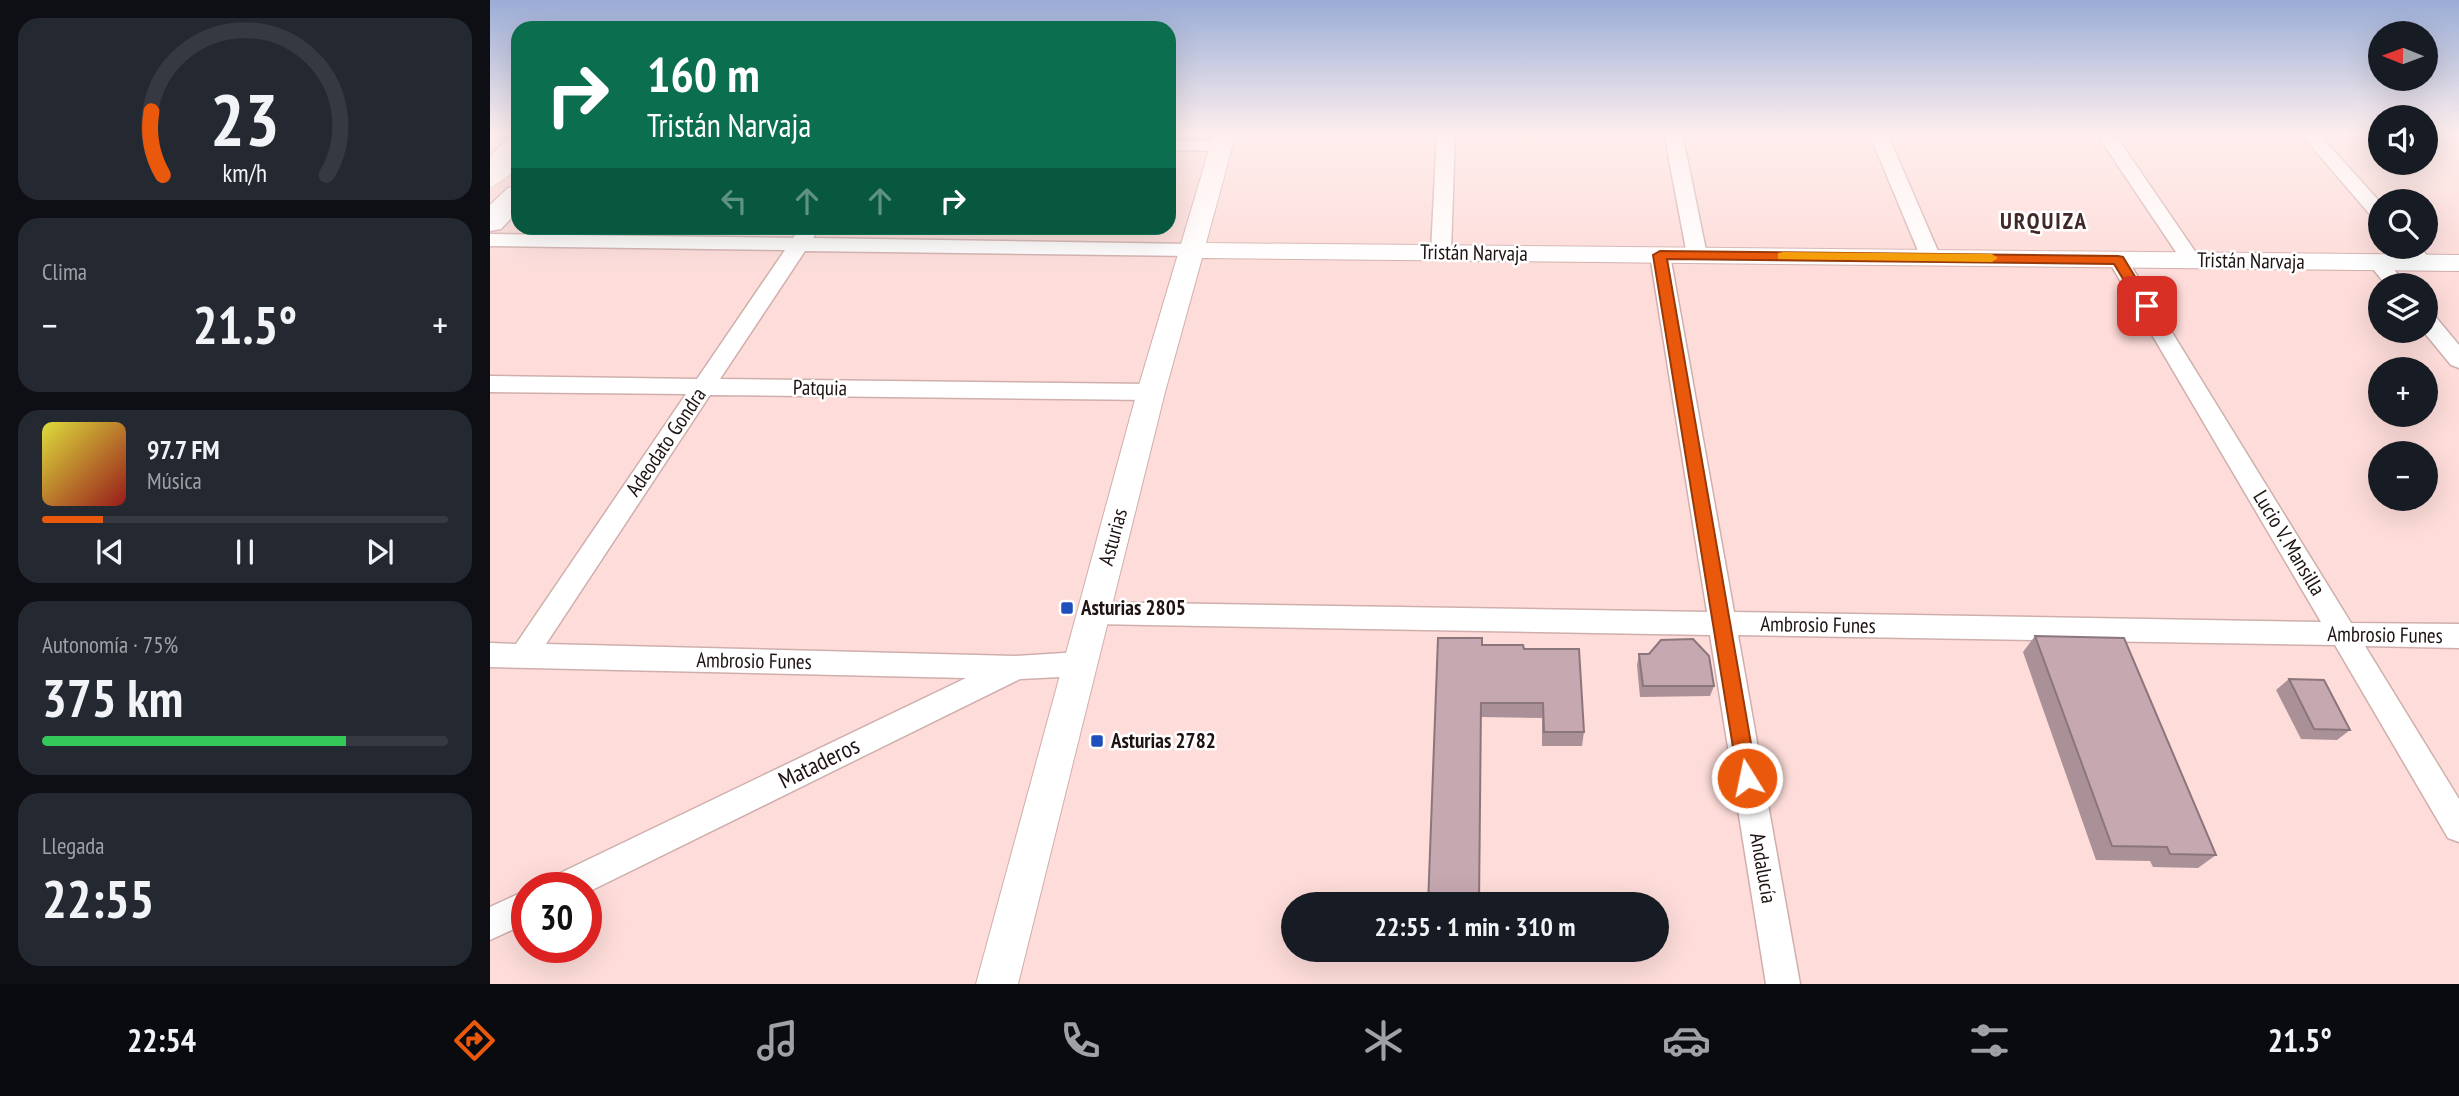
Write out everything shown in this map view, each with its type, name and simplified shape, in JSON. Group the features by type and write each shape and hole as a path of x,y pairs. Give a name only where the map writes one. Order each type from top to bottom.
{"main road":[{"path":"490,222 511,201"}],"street":[{"name":"Asturias","path":"997,984 1151,392 1211,179"},
{"path":"1441,252 1444,179"},
{"path":"1682,179 1696,256"},
{"path":"1897,179 1931,258"},
{"path":"2136,179 2190,260"},
{"path":"2349,179 2368,200"},
{"name":"Tristán Narvaja","path":"490,240 804,236 1191,250 2378,262 2394,259"},
{"name":"Adeodato Gondra","path":"523,656 804,236"},
{"name":"Andalucía","path":"1660,255 1783,984"},
{"name":"Tristán Narvaja","path":"2438,259 2459,263"},
{"name":"Lucio V. Mansilla","path":"2118,260 2459,827"},
{"path":"2378,262 2387,273"},
{"path":"2438,335 2459,360"},
{"name":"Patquia","path":"490,384 1151,392"},
{"name":"Ambrosio Funes","path":"1093,613 2459,636"},
{"name":"Ambrosio Funes","path":"490,655 1017,667"},
{"name":"Mataderos","path":"596,872 1017,667 1080,664"},
{"path":"490,924 511,914"}],"building":[{"path":"2035,636 2124,638 2216,855 2170,854 2167,847 2112,846"},
{"path":"1438,638 1482,638 1482,645 1523,645 1524,649 1579,649 1584,732 1544,732 1543,703 1481,703 1479,892 1428,892"},
{"path":"1693,639 1709,656 1714,686 1643,686 1639,654 1649,654 1661,640"},
{"path":"2289,679 2324,680 2350,730 2314,729"}],"slow traffic":[{"path":"1783,256 1992,258"}],"place":[{"name":"Asturias 2805","path":"1067,608"},
{"name":"Asturias 2782","path":"1097,741"}],"district":[{"name":"URQUIZA","path":"2044,221"}],"route":[{"path":"1747,778 1660,255 2118,260 2147,306"}]}
